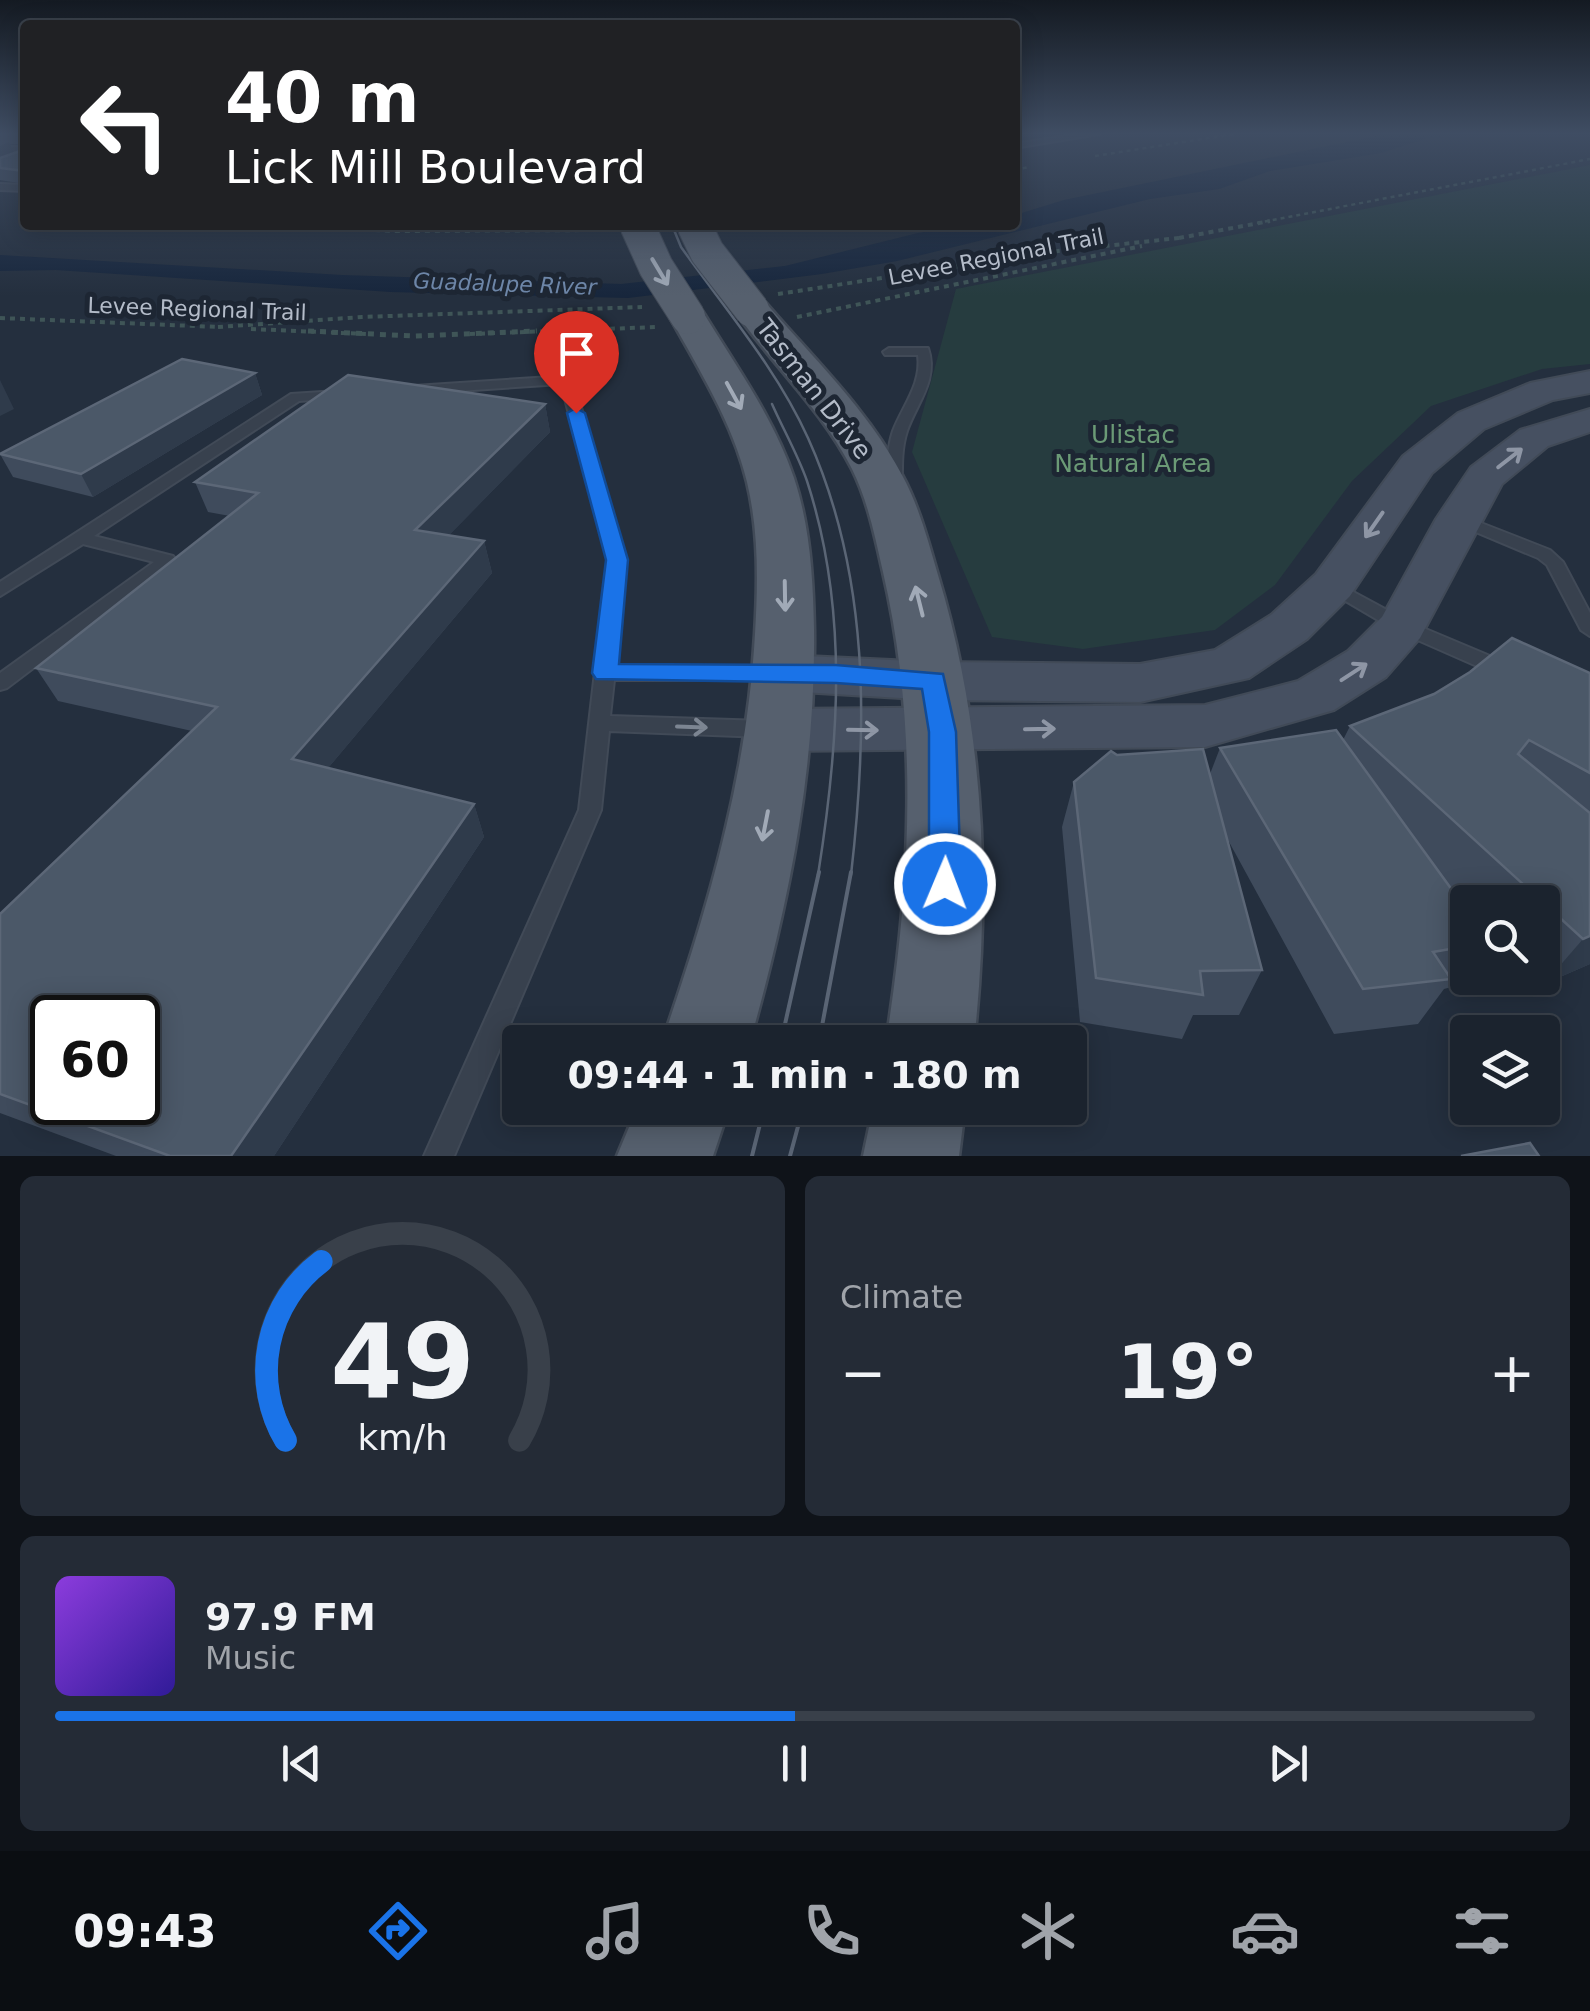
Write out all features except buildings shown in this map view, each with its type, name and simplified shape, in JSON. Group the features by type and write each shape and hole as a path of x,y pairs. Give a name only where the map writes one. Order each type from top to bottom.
{"main road":[{"path":"627,230 656,267 740,407 771,480 785,582 784,702 740,935 711,1025"},
{"name":"Tasman Drive","path":"696,230 707,252 849,428 876,469 894,513 916,591 938,706 947,861 932,1025"},
{"path":"938,706 1140,683 1230,665 1289,627 1333,585 1417,465 1472,420 1544,391 1590,382"},
{"path":"784,702 938,706 1206,726 1315,696 1368,664 1402,626 1458,519 1486,476 1534,438 1590,420"},
{"path":"665,1156 677,1125"},
{"path":"911,1156 916,1125"}],"lane":[{"path":"888,352 924,351 927,362 922,385 899,436 894,513"},
{"path":"389,391 566,380 617,560 590,810 439,1156"},
{"path":"0,590 296,398 352,394"},
{"path":"1458,519 1544,554 1554,562 1590,630"},
{"path":"0,683 168,560 80,538"},
{"path":"1333,585 1402,626 1526,679"},
{"path":"605,673 784,702"},
{"path":"601,723 784,702"}],"path":[{"name":"Levee Regional Trail","path":"757,316 1441,188"},
{"path":"376,230 472,230"},
{"name":"Levee Regional Trail","path":"0,318 414,336 690,321"}],"green space":[{"name":"Ulistac Natural Area","path":"1473,188 1590,188 1590,364 1542,369 1431,406 1352,481 1275,585 1215,630 1083,649 992,637 912,452 956,289"}],"water":[{"name":"Guadalupe River","path":"1123,188 1222,188 1150,199 897,261 628,298 391,292 56,270 0,271 0,255 342,275 621,284 785,266 937,230 1020,230 1020,213"}],"tram line":[{"path":"674,230 681,247 766,364 795,413 828,490 843,543 853,598 861,708 851,875"},
{"path":"772,404 807,481 829,578 834,628 835,726 818,875"},
{"path":"785,1025 819,872"},
{"path":"822,1025 851,872"},
{"path":"752,1156 760,1125"},
{"path":"790,1156 798,1125"}],"route":[{"path":"576,413 617,560 605,673 836,674 934,681 943,732 945,884"}]}
